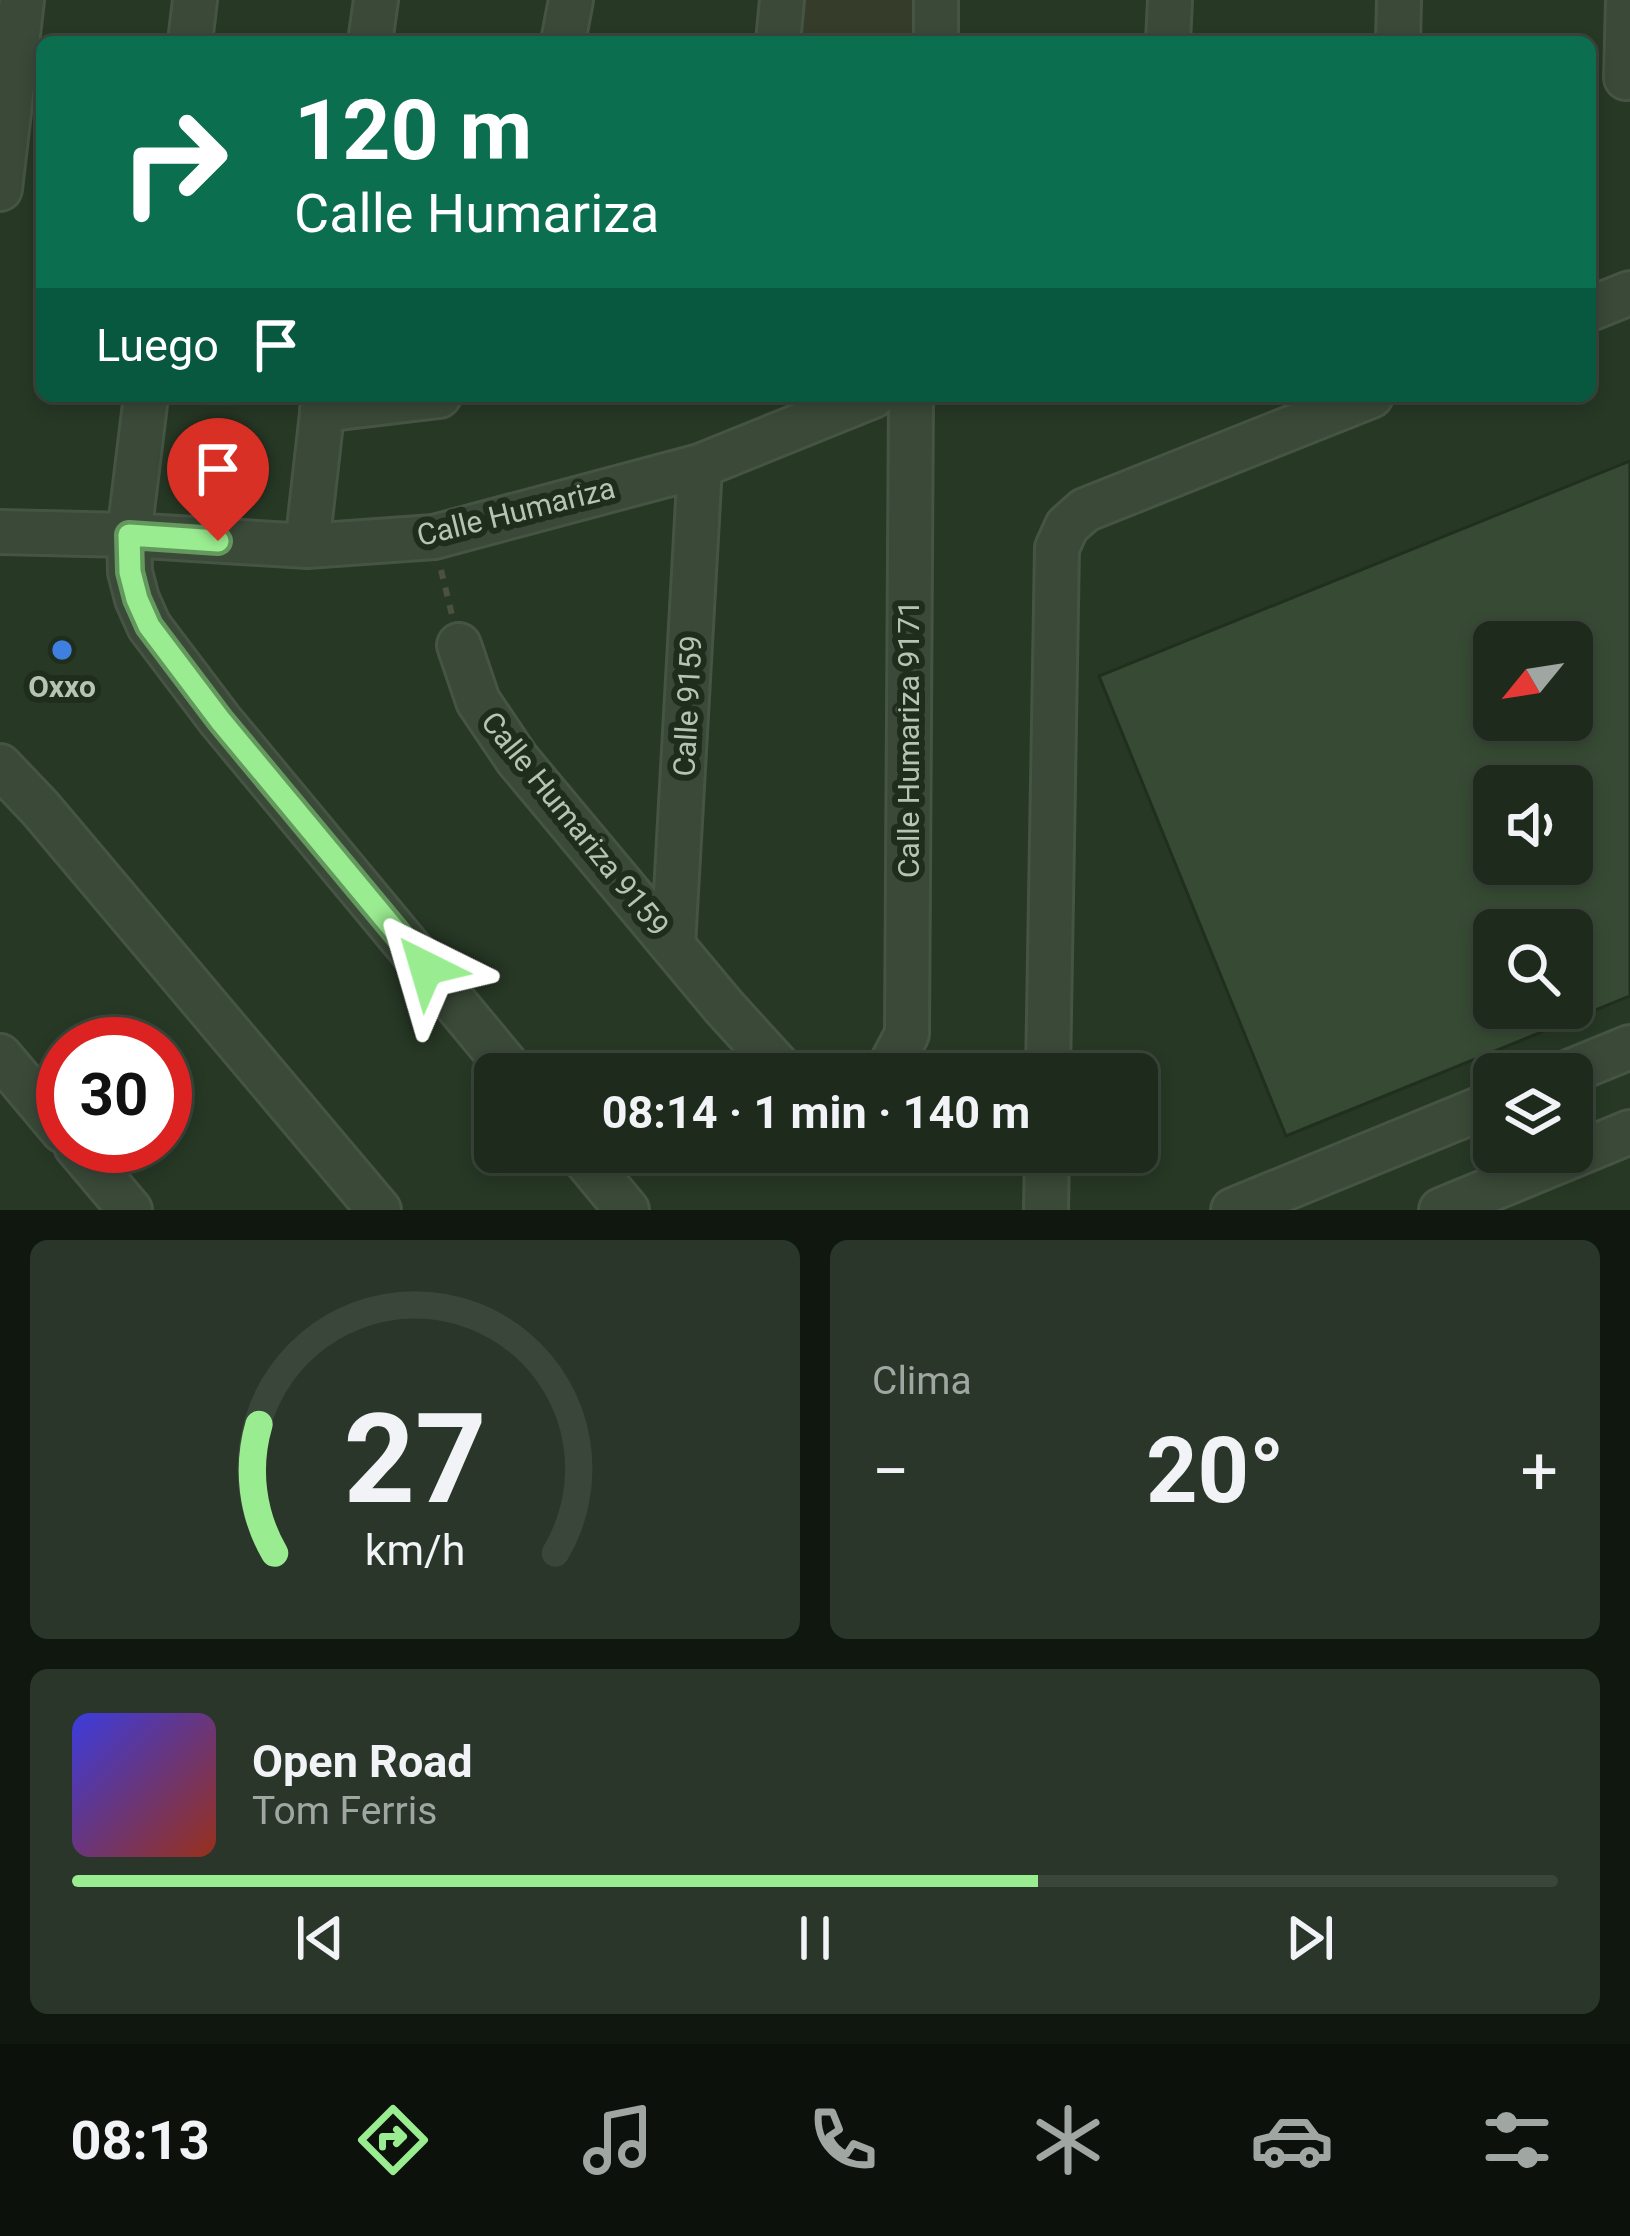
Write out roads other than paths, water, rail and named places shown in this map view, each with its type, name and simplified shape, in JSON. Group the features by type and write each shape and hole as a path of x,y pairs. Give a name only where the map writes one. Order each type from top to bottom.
{"street":[{"path":"0,189 22,0"},
{"path":"191,36 195,0"},
{"path":"371,36 376,0"},
{"path":"564,36 571,0"},
{"path":"779,36 782,0"},
{"path":"936,0 936,36"},
{"path":"1168,36 1170,0"},
{"path":"1398,36 1400,0"},
{"path":"1615,83 1628,0"},
{"path":"1596,306 1630,292"},
{"path":"145,402 129,535 130,572 149,626 497,1053"},
{"name":"Calle Humariza","path":"0,532 307,546 434,537 700,466 857,402"},
{"name":"Calle Humariza 9171","path":"897,1053 907,1034 911,402"},
{"path":"1048,1053 1058,548 1067,526 1085,510 1356,402"},
{"path":"307,546 323,403"},
{"name":"Calle 9159","path":"673,946 700,466"},
{"name":"Calle Humariza 9159","path":"459,645 478,701 494,728 767,1053"},
{"path":"0,766 379,1210"},
{"path":"1593,1062 1630,1047"},
{"path":"0,1056 36,1099"},
{"path":"1233,1210 1473,1112"},
{"path":"1441,1210 1630,1132"},
{"path":"99,1173 130,1210"},
{"path":"596,1173 627,1210"},
{"path":"1046,1210 1047,1173"}],"place":[{"name":"Oxxo","path":"62,650"}]}
